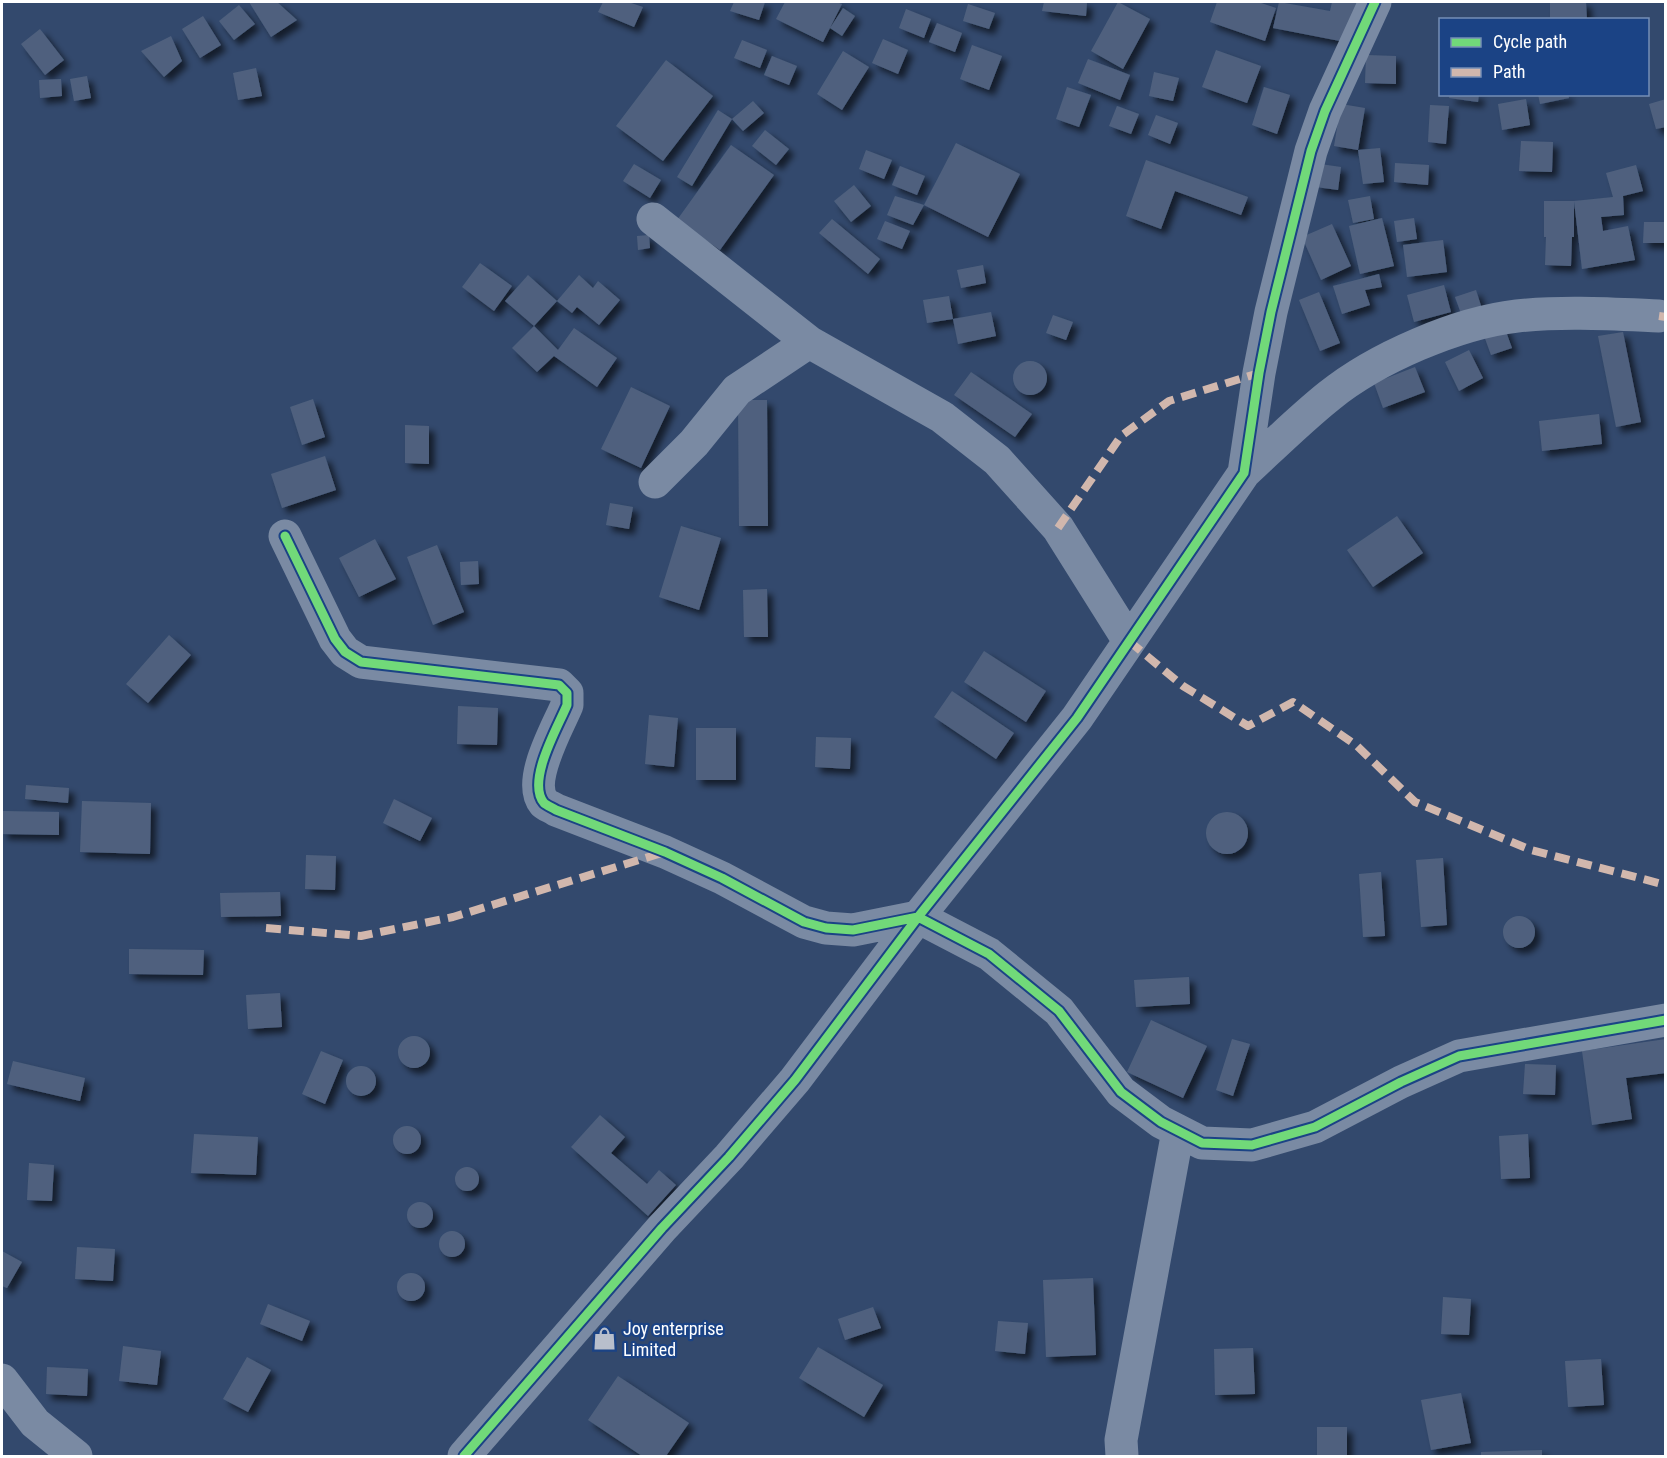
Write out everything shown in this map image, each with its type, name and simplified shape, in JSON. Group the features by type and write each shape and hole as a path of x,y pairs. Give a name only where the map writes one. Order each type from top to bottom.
{"street":[{"path":"1244,473 1271,312 1311,151 1325,111 1375,2"},
{"path":"653,219 808,342 942,417 997,460 1058,528 1129,640"},
{"path":"464,1456 662,1228 729,1157 795,1080 918,917 1077,718 1244,473 1330,395 1375,365 1470,326 1516,316 1578,313 1659,316"},
{"path":"655,482 694,442 737,390 808,342"},
{"path":"285,536 335,639 345,652 361,662 560,685 567,693 567,705 538,773 539,790 544,802 556,810 665,852 722,878 804,922 826,928 853,930 918,917 989,954 1059,1011 1121,1092 1161,1122 1202,1143 1252,1146 1315,1127 1401,1082 1459,1056 1665,1020"},
{"path":"1122,1456 1120,1440 1178,1131"},
{"path":"2,1380 35,1423 76,1456"}],"building":[{"path":"249,2 277,2 297,20 271,37"},
{"path":"603,2 628,2 643,7 634,27 598,12"},
{"path":"734,2 765,2 759,20 730,11"},
{"path":"785,2 842,4 823,42 776,19"},
{"path":"1044,2 1087,2 1086,16 1042,11"},
{"path":"1118,2 1150,19 1123,69 1091,51"},
{"path":"1217,2 1258,2 1276,8 1265,41 1210,22"},
{"path":"1279,2 1330,11 1332,2 1359,2 1350,43 1273,28"},
{"path":"1550,2 1586,2 1587,18 1550,18"},
{"path":"968,4 995,13 989,29 963,21"},
{"path":"239,5 255,24 234,40 219,21"},
{"path":"843,8 855,16 842,36 830,28"},
{"path":"906,9 931,19 924,38 899,28"},
{"path":"203,16 221,45 200,58 182,29"},
{"path":"937,23 962,33 955,52 929,42"},
{"path":"40,29 64,60 45,75 21,44"},
{"path":"171,36 182,61 164,77 141,51"},
{"path":"883,39 908,50 898,74 872,63"},
{"path":"742,40 767,50 760,68 734,58"},
{"path":"972,45 1002,56 989,90 960,79"},
{"path":"1216,50 1261,66 1247,103 1202,87"},
{"path":"843,51 869,67 842,110 817,94"},
{"path":"1366,55 1396,56 1396,84 1365,83"},
{"path":"772,56 797,66 789,85 764,75"},
{"path":"1088,59 1130,75 1120,100 1078,83"},
{"path":"666,60 713,96 663,161 616,126"},
{"path":"256,68 262,96 238,100 233,73"},
{"path":"1154,72 1179,78 1173,101 1149,96"},
{"path":"87,76 91,98 74,101 70,79"},
{"path":"61,79 62,96 40,98 39,80"},
{"path":"1067,87 1091,95 1079,127 1056,119"},
{"path":"1264,87 1290,95 1277,134 1252,125"},
{"path":"1450,96 1479,96 1478,102 1449,98"},
{"path":"1538,96 1568,96 1569,98 1540,104"},
{"path":"1526,99 1530,125 1502,130 1498,104"},
{"path":"1666,99 1666,127 1656,129 1649,104"},
{"path":"753,101 764,113 743,131 732,119"},
{"path":"1341,104 1365,108 1358,150 1334,146"},
{"path":"1430,105 1449,106 1446,144 1428,142"},
{"path":"1117,106 1139,114 1131,134 1109,126"},
{"path":"718,110 732,119 692,186 677,177"},
{"path":"1156,115 1178,123 1170,144 1148,135"},
{"path":"765,130 789,149 776,165 752,146"},
{"path":"1521,141 1553,142 1552,172 1519,171"},
{"path":"956,143 1020,174 988,237 924,205"},
{"path":"731,145 774,175 720,250 677,220"},
{"path":"1380,148 1384,182 1363,184 1358,150"},
{"path":"866,150 892,160 884,179 859,169"},
{"path":"1146,160 1248,197 1241,215 1175,191 1161,229 1126,216"},
{"path":"1395,163 1429,165 1428,185 1394,182"},
{"path":"634,164 661,180 650,198 623,181"},
{"path":"1320,164 1341,167 1338,190 1316,187"},
{"path":"1636,165 1643,191 1623,196 1624,215 1601,217 1603,231 1628,226 1635,260 1582,269 1574,201 1613,197 1606,173"},
{"path":"900,166 925,176 917,195 892,185"},
{"path":"854,185 871,206 851,222 834,201"},
{"path":"895,196 924,205 913,225 887,215"},
{"path":"1370,196 1374,219 1353,223 1348,200"},
{"path":"1544,201 1574,201 1571,266 1545,265"},
{"path":"1382,218 1394,266 1360,274 1349,226"},
{"path":"1414,218 1417,239 1397,242 1394,221"},
{"path":"832,219 880,259 868,274 819,233"},
{"path":"885,221 910,231 902,249 877,239"},
{"path":"1644,222 1666,222 1666,243 1643,243"},
{"path":"1332,224 1351,266 1321,280 1302,237"},
{"path":"649,235 650,248 638,250 637,236"},
{"path":"1443,240 1447,272 1407,277 1403,245"},
{"path":"480,263 512,286 494,311 462,287"},
{"path":"983,265 986,283 961,288 957,270"},
{"path":"1379,274 1382,287 1365,290 1370,305 1342,314 1333,286"},
{"path":"528,275 557,301 534,326 505,301"},
{"path":"579,275 593,288 598,281 620,300 599,325 577,307 572,313 557,301"},
{"path":"1444,285 1451,312 1414,322 1407,295"},
{"path":"1476,290 1483,312 1463,319 1455,297"},
{"path":"1319,292 1340,343 1320,351 1299,300"},
{"path":"949,296 953,319 927,323 923,300"},
{"path":"991,312 996,336 958,344 953,319"},
{"path":"1053,315 1073,322 1066,340 1046,333"},
{"path":"534,326 558,350 574,328 617,358 597,387 554,356 537,372 512,348"},
{"path":"1504,326 1512,348 1491,355 1483,333"},
{"path":"1623,332 1641,422 1616,427 1598,336"},
{"path":"1469,350 1483,378 1459,391 1445,362"},
{"path":"1030,361 1042,366 1047,378 1042,390 1030,395 1018,390 1013,378 1018,366"},
{"path":"1415,367 1425,392 1383,408 1374,383"},
{"path":"971,372 1032,414 1015,437 954,395"},
{"path":"631,387 670,406 641,468 601,449"},
{"path":"313,399 325,437 302,445 290,407"},
{"path":"738,400 767,400 768,526 739,526"},
{"path":"1599,414 1602,444 1542,451 1539,421"},
{"path":"405,425 429,426 429,464 405,463"},
{"path":"325,456 336,490 282,508 271,474"},
{"path":"610,503 633,507 629,529 606,525"},
{"path":"1397,516 1423,553 1373,587 1347,550"},
{"path":"681,526 721,538 699,610 659,597"},
{"path":"375,539 396,579 359,597 339,558"},
{"path":"437,545 464,612 433,625 407,557"},
{"path":"478,561 479,584 461,585 460,562"},
{"path":"767,589 768,637 744,637 743,590"},
{"path":"169,635 191,655 148,703 126,684"},
{"path":"984,651 1046,691 1026,722 964,682"},
{"path":"952,691 1014,733 996,759 934,717"},
{"path":"458,706 498,708 497,745 457,744"},
{"path":"649,715 678,718 674,767 645,764"},
{"path":"696,728 736,728 736,780 696,780"},
{"path":"816,737 851,738 850,769 815,767"},
{"path":"26,785 69,788 68,803 25,799"},
{"path":"394,799 432,818 420,841 383,823"},
{"path":"82,801 151,803 150,854 80,852"},
{"path":"2,811 59,812 59,835 2,834"},
{"path":"1227,812 1242,818 1248,833 1242,848 1227,854 1212,848 1206,833 1212,818"},
{"path":"306,855 336,856 335,890 305,889"},
{"path":"1443,858 1447,925 1421,927 1416,860"},
{"path":"1381,872 1385,936 1363,937 1359,874"},
{"path":"280,892 281,916 221,917 220,893"},
{"path":"1519,916 1530,921 1535,932 1530,943 1519,948 1508,943 1503,932 1508,921"},
{"path":"129,949 204,950 203,975 129,974"},
{"path":"1189,977 1190,1004 1136,1007 1134,980"},
{"path":"280,993 282,1027 248,1029 246,995"},
{"path":"1151,1020 1207,1046 1183,1098 1127,1072"},
{"path":"414,1036 425,1041 430,1052 425,1063 414,1068 403,1063 398,1052 403,1041"},
{"path":"1232,1039 1250,1044 1233,1096 1216,1090"},
{"path":"1666,1039 1666,1073 1626,1078 1632,1119 1592,1125 1582,1051"},
{"path":"321,1051 343,1060 325,1104 302,1094"},
{"path":"13,1061 85,1078 80,1101 7,1084"},
{"path":"1525,1064 1556,1065 1555,1095 1523,1094"},
{"path":"361,1066 367,1067 375,1075 375,1087 367,1095 361,1096 355,1095 347,1087 346,1081 347,1075 355,1067"},
{"path":"600,1115 625,1137 611,1153 647,1184 659,1170 676,1185 648,1216 571,1147"},
{"path":"407,1126 417,1130 421,1140 417,1150 407,1154 397,1150 393,1140 397,1130"},
{"path":"194,1134 258,1137 256,1175 191,1173"},
{"path":"1528,1134 1530,1178 1501,1179 1499,1136"},
{"path":"29,1163 54,1165 52,1201 27,1200"},
{"path":"467,1167 472,1168 478,1174 478,1184 472,1190 467,1191 462,1190 456,1184 455,1179 456,1174 462,1168"},
{"path":"420,1202 429,1206 433,1215 429,1224 420,1228 411,1224 407,1215 411,1206"},
{"path":"452,1231 461,1235 465,1244 461,1253 452,1257 443,1253 439,1244 443,1235"},
{"path":"77,1247 115,1249 113,1281 75,1279"},
{"path":"2,1251 22,1262 7,1288 2,1286"},
{"path":"411,1273 421,1277 425,1287 421,1297 411,1301 401,1297 397,1287 401,1277"},
{"path":"1093,1278 1096,1355 1046,1357 1043,1280"},
{"path":"1443,1297 1471,1299 1469,1335 1441,1334"},
{"path":"268,1304 310,1321 302,1341 260,1324"},
{"path":"873,1307 881,1328 845,1340 838,1319"},
{"path":"998,1321 1028,1323 1025,1354 995,1351"},
{"path":"123,1346 161,1351 157,1385 119,1381"},
{"path":"818,1347 883,1385 864,1417 799,1378"},
{"path":"1253,1348 1255,1394 1215,1395 1214,1349"},
{"path":"247,1357 271,1370 248,1412 223,1399"},
{"path":"1601,1359 1604,1405 1568,1407 1565,1361"},
{"path":"47,1367 88,1369 87,1396 46,1394"},
{"path":"618,1376 689,1423 666,1456 642,1456 588,1420"},
{"path":"1461,1393 1471,1443 1431,1450 1421,1400"},
{"path":"1317,1427 1347,1427 1347,1456 1317,1456"},
{"path":"1542,1450 1542,1456 1481,1456 1481,1452"}],"marked path":[{"path":"1659,316 1666,317"},
{"path":"1058,528 1121,436 1169,401 1259,373"},
{"path":"1129,641 1183,686 1248,726 1293,702 1356,745 1415,802 1531,850 1666,885"},
{"path":"266,928 361,936 453,917 665,852"}],"cycle path":[{"path":"464,1456 662,1228 729,1157 795,1080 918,917 1077,718 1244,473 1271,312 1311,151 1325,111 1375,2"},
{"path":"285,536 335,639 345,652 361,662 559,685 567,693 567,705 541,768 539,793 545,804 665,852 722,878 804,922 826,928 853,930 918,917 989,954 1059,1011 1121,1092 1161,1122 1202,1143 1252,1145 1315,1127 1401,1082 1459,1056 1666,1020"}],"place":[{"name":"Joy enterprise Limited","path":"605,1339"}]}
